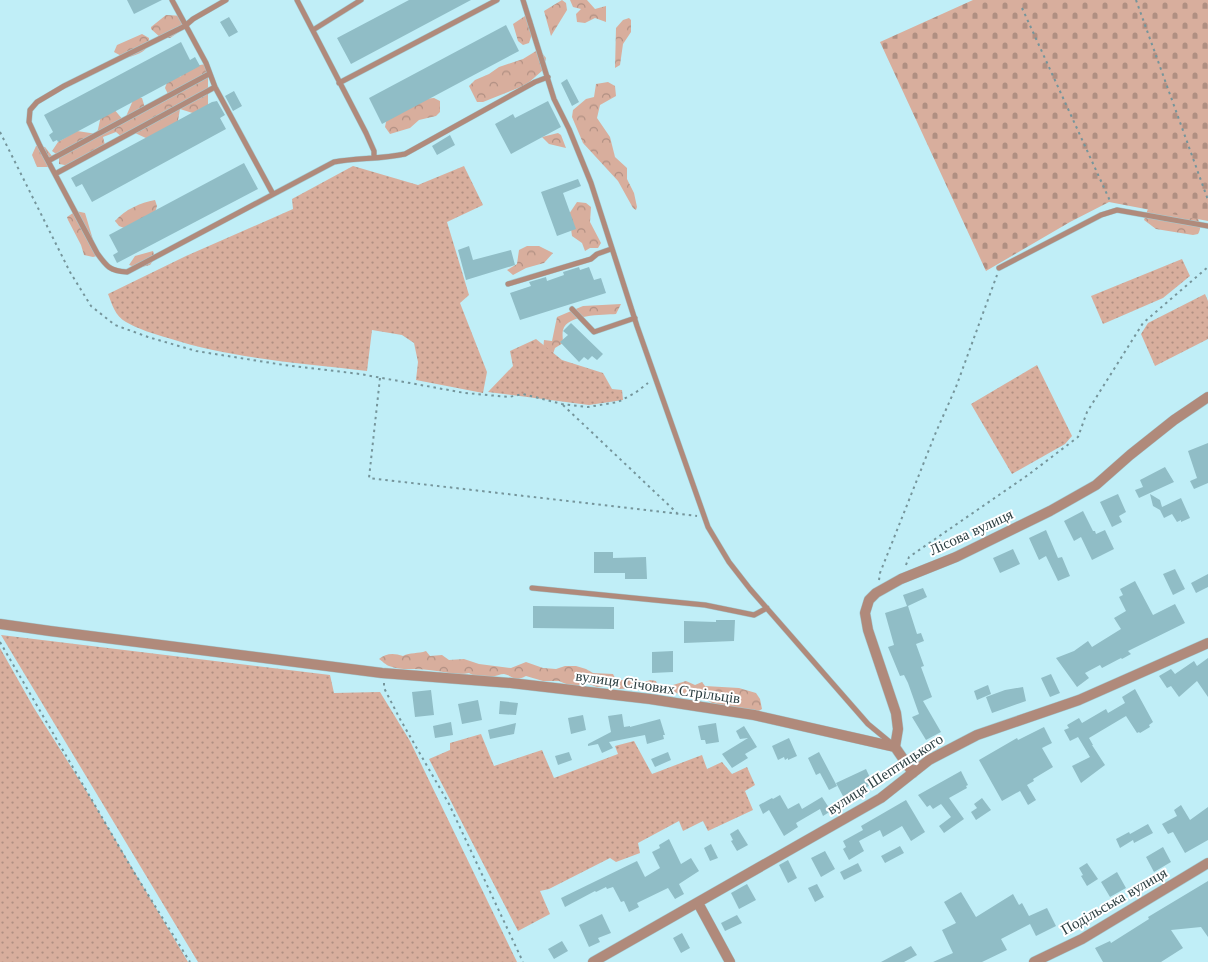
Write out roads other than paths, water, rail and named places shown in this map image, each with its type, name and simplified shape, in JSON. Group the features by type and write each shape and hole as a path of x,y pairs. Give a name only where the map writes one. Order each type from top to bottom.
{"street":[{"name":"Лісова вулиця","path":"895,747 898,729 896,713 868,630 865,613 869,600 878,592 901,579 956,557 1050,512 1096,485 1130,455 1208,397"},
{"name":"вулиця Січових Стрільців","path":"0,624 382,673 511,684 650,699 754,715 895,747"},
{"name":"вулиця Шептицького","path":"593,962 881,798 929,760 977,735 1079,700 1208,643"},
{"path":"895,747 913,773"},
{"name":"Подільська вулиця","path":"1034,962 1082,939 1208,863"},
{"path":"698,903 730,962"}],"lane":[{"path":"172,0 206,63 216,88 274,194"},
{"path":"226,0 193,19 185,26 64,86 36,102 30,110 29,122 48,161 97,253 107,266 116,272 127,272 334,162 405,154 535,82 548,77"},
{"path":"297,0 366,133 374,151 374,158"},
{"path":"313,30 361,0"},
{"path":"339,83 497,0"},
{"path":"524,0 554,100 591,183 634,318 708,527 729,562 767,608 868,724 895,747"},
{"path":"48,161 210,74"},
{"path":"55,174 216,88"},
{"path":"999,268 1114,210 1208,226"},
{"path":"508,284 591,259 597,254 611,249"},
{"path":"572,309 594,332 634,318"},
{"path":"532,588 705,604 754,615 767,608"}]}
